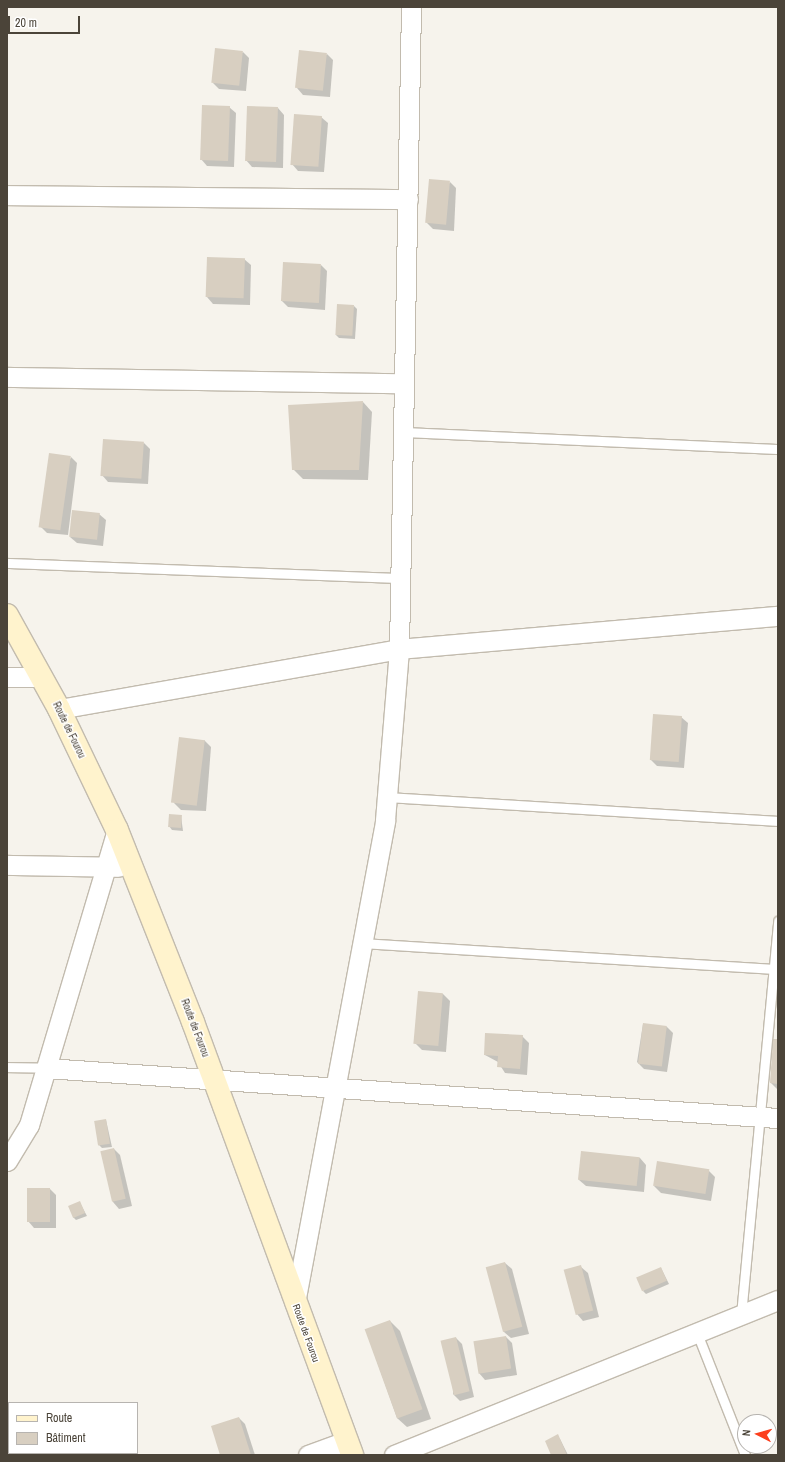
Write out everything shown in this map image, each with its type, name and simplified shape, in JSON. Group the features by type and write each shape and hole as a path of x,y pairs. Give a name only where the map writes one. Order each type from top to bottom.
{"main road":[{"name":"Route de Fourou","path":"7,615 59,709 117,830 215,1080 349,1448"}],"street":[{"path":"295,1303 362,943 387,797 399,649 411,7"},
{"path":"7,195 408,199"},
{"path":"7,377 404,383"},
{"path":"59,709 399,649 778,616"},
{"path":"7,677 42,677"},
{"path":"7,1161 29,1125 117,830"},
{"path":"7,866 132,867"},
{"path":"46,1068 769,1118"},
{"path":"394,1455 778,1300"},
{"path":"308,1455 349,1448"}],"lane":[{"path":"403,432 778,449"},
{"path":"7,563 400,578"},
{"path":"387,797 778,821"},
{"path":"741,1315 769,1118 778,921"},
{"path":"362,943 776,969"},
{"path":"7,1067 46,1068"},
{"path":"697,1333 745,1455"}],"building":[{"path":"215,48 243,51 239,86 211,83"},
{"path":"299,50 327,53 323,91 295,88"},
{"path":"202,105 230,106 228,161 200,160"},
{"path":"247,106 278,107 276,162 245,161"},
{"path":"294,114 322,116 318,167 290,165"},
{"path":"429,179 450,181 446,225 425,223"},
{"path":"207,257 245,258 244,298 206,297"},
{"path":"283,262 321,264 319,303 281,301"},
{"path":"337,304 354,305 352,336 335,335"},
{"path":"363,401 359,470 292,470 288,405"},
{"path":"103,439 144,442 141,479 100,476"},
{"path":"49,453 71,456 60,530 39,527"},
{"path":"72,510 100,513 97,540 69,537"},
{"path":"653,714 682,716 679,762 650,760"},
{"path":"179,737 205,740 197,806 171,803"},
{"path":"169,814 182,815 181,828 168,827"},
{"path":"418,991 443,993 438,1046 413,1044"},
{"path":"643,1023 667,1026 662,1067 638,1064"},
{"path":"485,1033 523,1035 520,1069 497,1067 498,1056 484,1055"},
{"path":"773,1039 778,1039 778,1084 770,1083"},
{"path":"106,1119 110,1144 98,1146 94,1121"},
{"path":"114,1148 126,1199 112,1202 100,1151"},
{"path":"581,1151 640,1157 637,1186 578,1180"},
{"path":"657,1161 709,1169 705,1194 653,1186"},
{"path":"27,1188 50,1188 50,1222 27,1222"},
{"path":"80,1201 85,1213 73,1218 68,1206"},
{"path":"505,1262 522,1327 503,1332 486,1267"},
{"path":"581,1265 593,1310 576,1315 564,1270"},
{"path":"661,1267 667,1281 642,1291 636,1278"},
{"path":"390,1320 422,1409 397,1419 365,1329"},
{"path":"506,1336 511,1369 479,1374 473,1341"},
{"path":"456,1337 470,1391 454,1395 440,1341"},
{"path":"239,1417 251,1455 220,1455 211,1426"},
{"path":"558,1434 567,1455 551,1455 545,1441"},
{"path":"76,1454 77,1455 59,1455"},
{"path":"88,1454 106,1454 106,1455"}]}
